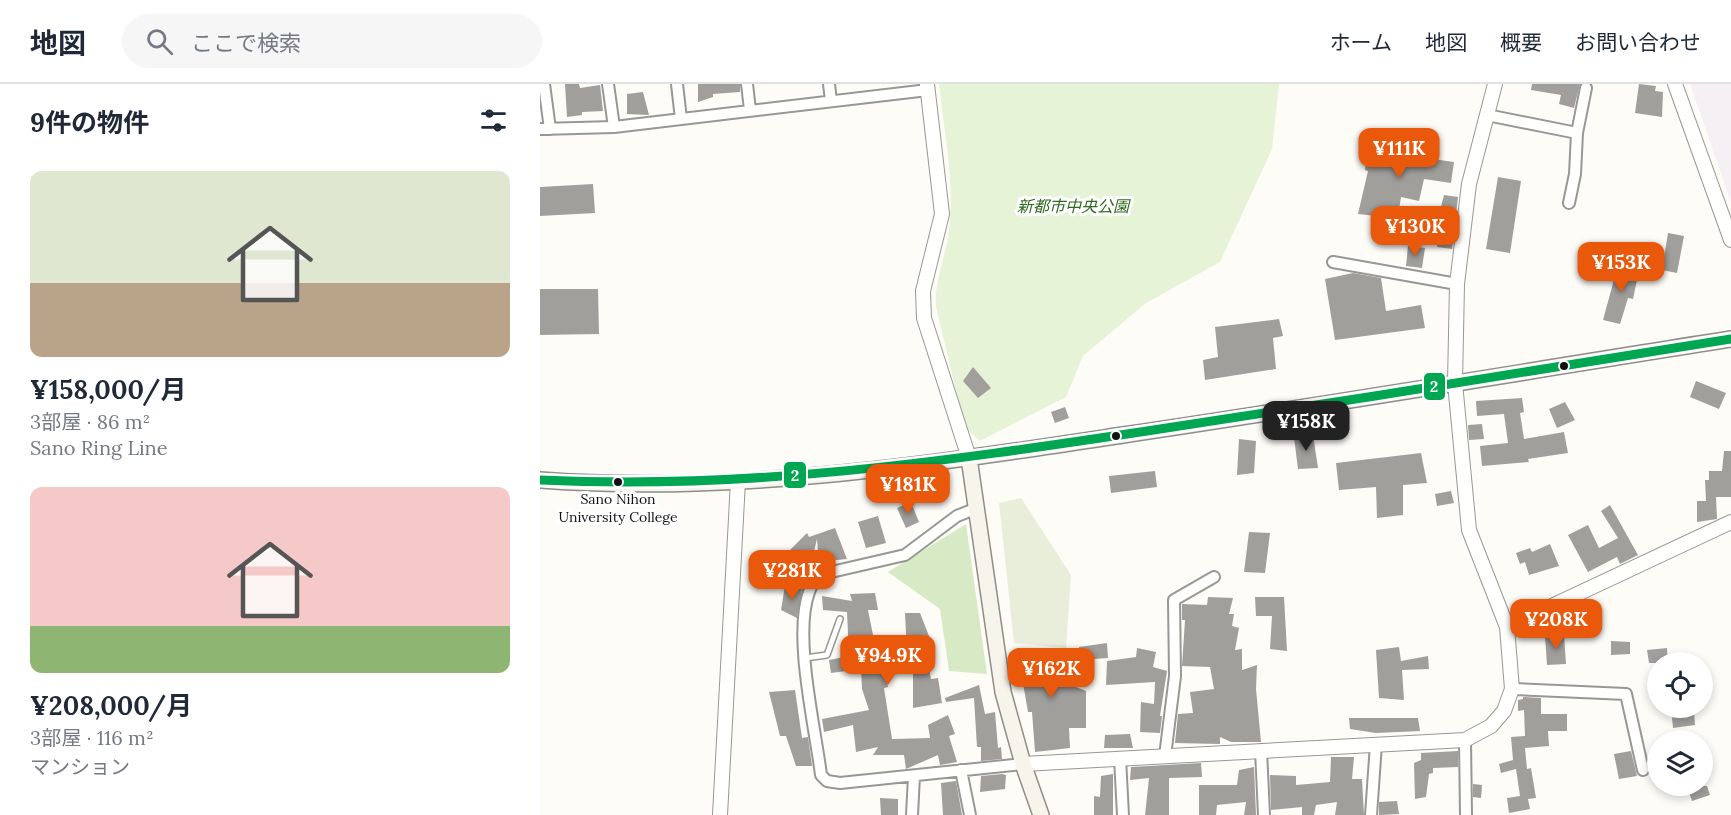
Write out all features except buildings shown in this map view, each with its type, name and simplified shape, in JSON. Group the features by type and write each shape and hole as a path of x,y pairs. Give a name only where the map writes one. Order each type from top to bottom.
{"main road":[{"path":"540,480 668,484 738,481 969,458 1731,339"},
{"path":"969,458 999,670 1023,764 1041,815"}],"street":[{"path":"544,84 545,129 614,128 928,87 942,214 923,291 924,318 969,458"},
{"path":"608,84 614,128"},
{"path":"677,84 681,119"},
{"path":"747,84 750,110"},
{"path":"829,84 831,101"},
{"path":"977,508 957,516 905,555 827,573 816,580 809,591 802,633 821,775 827,781 840,783 1023,764 1465,740 1491,726 1504,711 1512,689 1507,627 1470,530 1455,383 1457,284 1468,184 1495,84"},
{"path":"1676,84 1731,240"},
{"path":"1569,203 1575,174 1577,133 1586,88"},
{"path":"1487,115 1577,133"},
{"path":"1333,262 1457,284"},
{"path":"720,815 738,481"},
{"path":"1507,627 1731,522"},
{"path":"1165,756 1175,676 1174,600 1214,577"},
{"path":"1512,689 1626,694 1642,770"},
{"path":"1465,740 1466,815"},
{"path":"1371,815 1376,744"},
{"path":"1261,750 1264,815"},
{"path":"1120,758 1123,815"},
{"path":"961,770 970,815"},
{"path":"912,815 914,776"}],"lane":[{"path":"805,658 827,655 840,619"}],"shaded area":[{"path":"1690,84 1731,84 1731,202"}],"green space":[{"name":"新都市中央公園","path":"939,84 1279,84 1272,149 1220,262 1146,303 1083,356 1066,397 980,441 965,428 936,307 938,278 949,231 951,194"},
{"path":"1021,498 1071,575 1066,648 1014,643 999,503"},
{"path":"966,524 987,674 949,671 940,609 888,572"}],"transit line":[{"name":"2","path":"540,480 694,481 770,477 920,463 1220,420 1731,339"}],"place":[{"name":"Sano Nihon University College","path":"618,482"}]}
